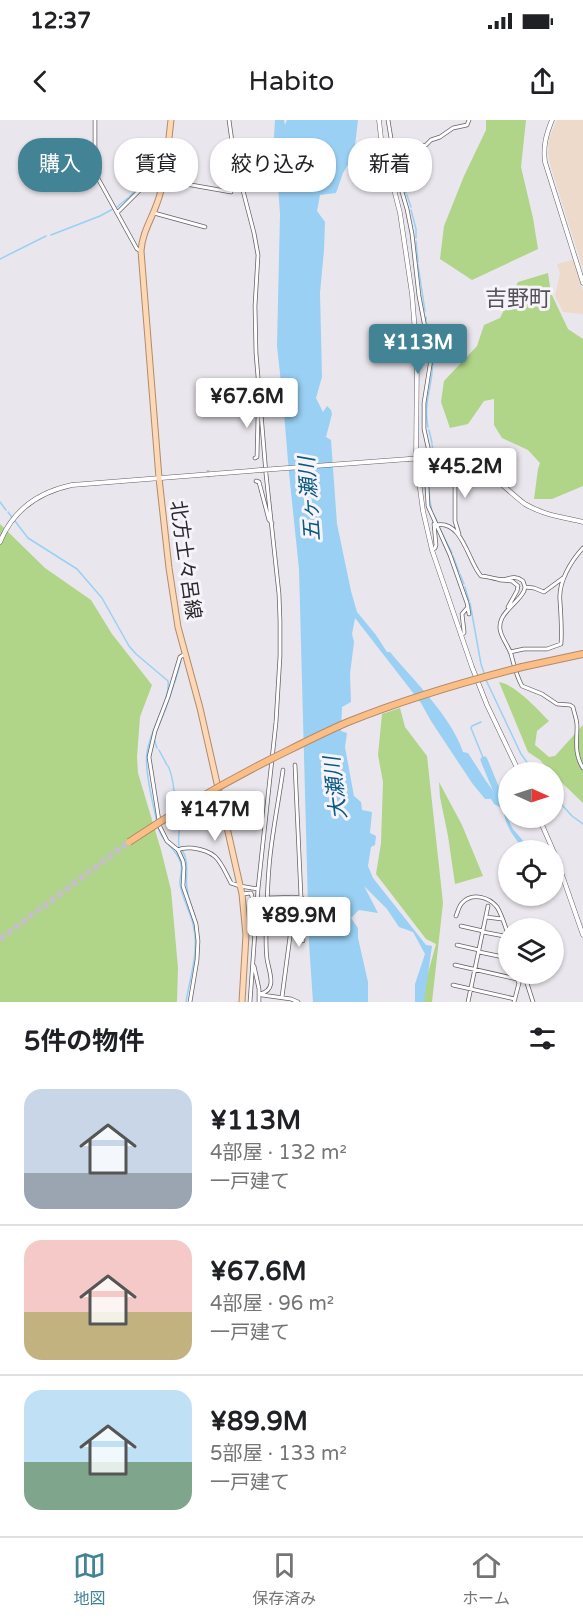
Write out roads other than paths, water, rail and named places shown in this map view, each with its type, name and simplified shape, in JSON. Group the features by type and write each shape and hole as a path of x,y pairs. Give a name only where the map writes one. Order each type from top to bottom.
{"highway":[{"path":"129,842 224,783 340,726 407,700 522,667 583,654"}],"main road":[{"name":"北方土々呂線","path":"169,138 171,120"},
{"name":"北方土々呂線","path":"160,192 143,238 141,251 159,478 178,627 200,708 242,894 246,935 242,1002"}],"street":[{"path":"95,120 95,173 137,249 141,251"},
{"path":"229,120 234,156 258,255 255,306 256,353 279,594 280,656 250,1002"},
{"path":"379,120 400,213 412,294 417,357 416,459 423,511 432,550 472,668 514,762"},
{"path":"388,120 390,138"},
{"path":"432,140 453,128 467,124 469,120"},
{"path":"552,120 544,144 545,162 583,283"},
{"path":"379,127 388,127"},
{"path":"117,213 138,192"},
{"path":"402,192 412,234 419,296 431,359 424,403 424,429 431,461"},
{"path":"154,213 205,227"},
{"path":"255,458 257,457 258,416 261,411"},
{"path":"0,542 16,514 29,503 57,488 72,485 438,457 474,463 485,469 531,507 583,522"},
{"path":"431,461 437,463 461,461"},
{"path":"431,461 426,468 428,506 450,555 470,614"},
{"path":"461,461 456,483 455,504 455,521 459,536 481,576 512,581 518,586 501,621 500,630 503,639 523,687 542,694 557,704 573,707 577,726 576,753 583,768"},
{"path":"256,481 259,482 269,520 272,523"},
{"path":"432,550 436,545 435,523"},
{"path":"435,523 446,526 459,536"},
{"path":"510,652 524,649 547,649 561,644 560,600 564,576 573,558 583,548"},
{"path":"525,587 544,592 564,576"},
{"path":"496,579 519,578 525,587 522,596 505,614"},
{"path":"461,635 464,633 462,614 468,607"},
{"path":"184,654 180,657 155,731 149,757 160,827 167,841 178,850 184,867 183,886 196,924 197,960 190,1002"},
{"path":"295,765 303,941"},
{"path":"260,994 266,993 269,989 272,978 266,946 267,898 270,858 283,770"},
{"path":"178,850 184,847 209,851 220,862 231,883 258,889"},
{"path":"564,882 583,935"},
{"path":"242,894 251,893 257,913"},
{"path":"282,997 291,929 292,897"},
{"path":"456,916 463,902 476,897 489,900 497,908 502,918"},
{"path":"267,898 301,898"},
{"path":"301,898 308,925"},
{"path":"468,1002 488,906"},
{"path":"486,917 498,918"},
{"path":"460,926 498,935"},
{"path":"457,945 498,956"},
{"path":"253,961 260,994 259,1002"},
{"path":"453,985 515,1000 519,982 517,979 455,965"},
{"path":"527,984 533,1002"},
{"path":"260,994 298,1002"}],"water":[{"path":"275,120 284,120 285,125 287,120 358,120 356,138 348,138 348,164 336,193 320,195 317,211 325,222 320,293 322,377 316,398 323,412 327,406 332,414 326,437 331,440 337,524 357,612 387,652 390,652 441,712 463,752 468,753 498,798 498,806 491,799 485,799 472,783 421,703 355,618 350,674 351,702 342,707 341,731 347,733 345,747 354,796 361,802 362,810 372,812 370,833 376,836 375,845 371,847 368,866 373,878 426,945 432,946 424,1002 415,1002 415,984 425,954 413,932 399,927 387,909 364,886 378,913 359,910 351,918 358,928 358,938 368,982 368,1002 313,1002 309,943 299,569 277,346 278,192 336,192 336,138 274,138"},
{"path":"509,828 512,828 522,840 516,840"}],"waterway":[{"path":"117,207 133,192"},
{"path":"407,195 411,207"},
{"path":"51,235 113,209"},
{"path":"411,210 416,238"},
{"path":"0,259 46,236"},
{"path":"416,241 418,262"},
{"path":"418,265 425,311"},
{"path":"427,324 429,334"},
{"path":"429,337 432,351"},
{"path":"428,427 427,408 433,364 432,355"},
{"path":"429,430 432,443"},
{"path":"432,445 434,455"},
{"path":"432,465 429,488 432,511"},
{"path":"0,502 6,510"},
{"path":"8,512 28,538 77,569 102,598 129,646 168,681 166,697 149,744 146,760 157,822"},
{"path":"434,515 437,521"},
{"path":"439,527 452,553"},
{"path":"453,556 459,572"},
{"path":"460,574 464,584"},
{"path":"465,587 469,601"},
{"path":"470,603 485,676"},
{"path":"175,682 181,661"},
{"path":"486,680 527,762"},
{"path":"165,711 174,684"},
{"path":"155,735 164,713"},
{"path":"481,722 471,728 484,760"},
{"path":"154,739 157,748"},
{"path":"159,750 167,765"},
{"path":"484,760 498,794"},
{"path":"168,766 172,776 177,809"},
{"path":"564,807 583,824"},
{"path":"179,813 179,846"},
{"path":"158,827 162,837 180,861 181,889 195,934 194,963 186,1002"},
{"path":"182,850 187,864 188,892 195,916"}],"tunnel":[{"path":"208,470 208,478"},
{"path":"0,939 129,842"}],"district":[{"name":"吉野町","path":"518,299"}],"water label":[{"name":"五ヶ瀬川","path":"310,499"},
{"name":"大瀬川","path":"336,788"}]}
